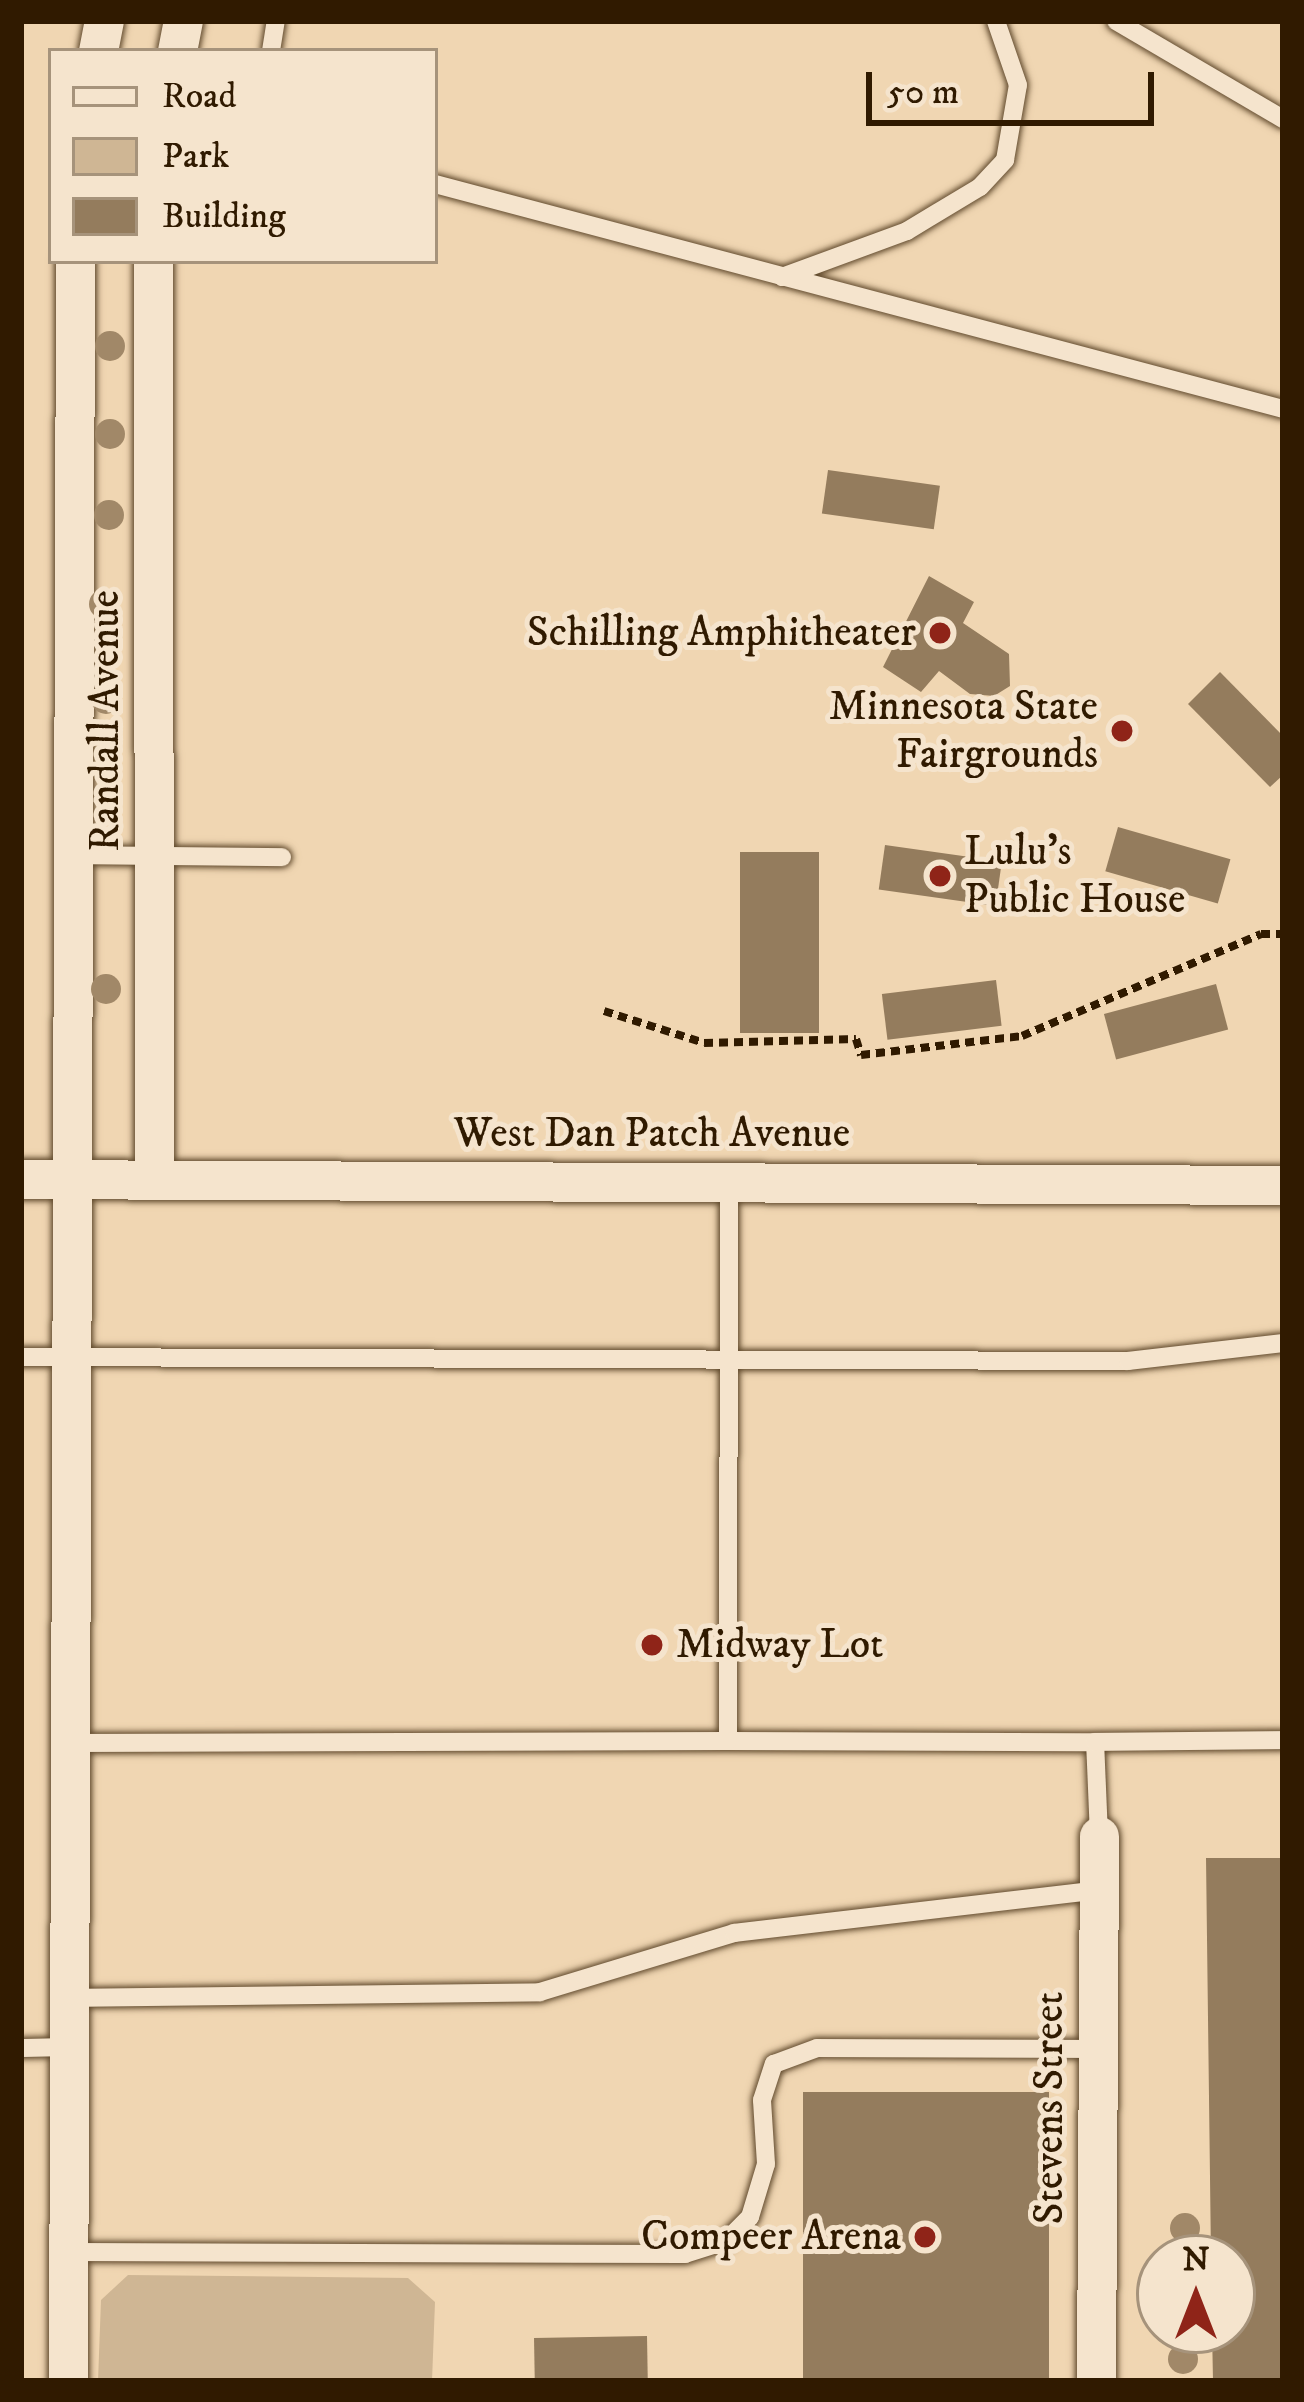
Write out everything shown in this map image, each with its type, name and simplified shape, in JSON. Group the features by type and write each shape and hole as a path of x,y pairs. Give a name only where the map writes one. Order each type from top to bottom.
{"street":[{"name":"Randall Avenue","path":"68,2381 75,264"},
{"name":"Randall Avenue","path":"153,264 154,1180"},
{"name":"West Dan Patch Avenue","path":"21,1179 1283,1185"},
{"name":"Stevens Street","path":"1096,2381 1099,1836"}],"lane":[{"path":"782,277 907,231 980,187 1005,160 1018,85 996,21"},
{"path":"1116,21 1283,119"},
{"path":"438,185 1283,410"},
{"path":"74,855 282,857"},
{"path":"728,1742 729,1183"},
{"path":"21,1358 1128,1361 1283,1343"},
{"path":"70,1743 1283,1740"},
{"path":"1095,1742 1099,1836"},
{"path":"72,1998 540,1992 734,1933 1099,1890"},
{"path":"21,2048 72,2047"},
{"path":"70,2252 685,2254 726,2241 750,2217 766,2164 762,2100 774,2064 817,2048 1100,2049"}],"path":[{"path":"604,1011 704,1043 856,1039 861,1054 1022,1036 1261,934 1283,934"}],"green space":[{"path":"128,2275 408,2278 435,2302 432,2381 98,2381 101,2300"}],"building":[{"path":"828,470 940,486 934,529 822,514"},
{"name":"Schilling Amphitheater","path":"929,576 974,602 963,623 1009,654 1010,686 994,696 970,694 939,671 921,692 883,667"},
{"path":"1220,672 1283,736 1283,775 1270,787 1188,704"},
{"path":"1118,827 1230,859 1218,903 1105,871"},
{"name":"Lulu's Public House","path":"885,845 1002,861 996,906 879,890"},
{"path":"740,852 819,852 819,1033 740,1033"},
{"path":"996,980 1002,1026 887,1040 882,994"},
{"path":"1216,984 1228,1029 1116,1059 1104,1014"},
{"path":"1206,1858 1283,1858 1283,2381 1213,2381 1212,2354 1256,2354 1256,2234 1211,2234"},
{"name":"Compeer Arena","path":"803,2092 1049,2092 1049,2381 803,2381"},
{"path":"647,2336 648,2381 535,2381 534,2338"}],"place":[{"name":"Schilling Amphitheater","path":"940,633"},
{"name":"Minnesota State Fairgrounds","path":"1122,731"},
{"name":"Lulu's Public House","path":"940,876"},
{"name":"Midway Lot","path":"652,1645"},
{"name":"Compeer Arena","path":"925,2237"}]}
